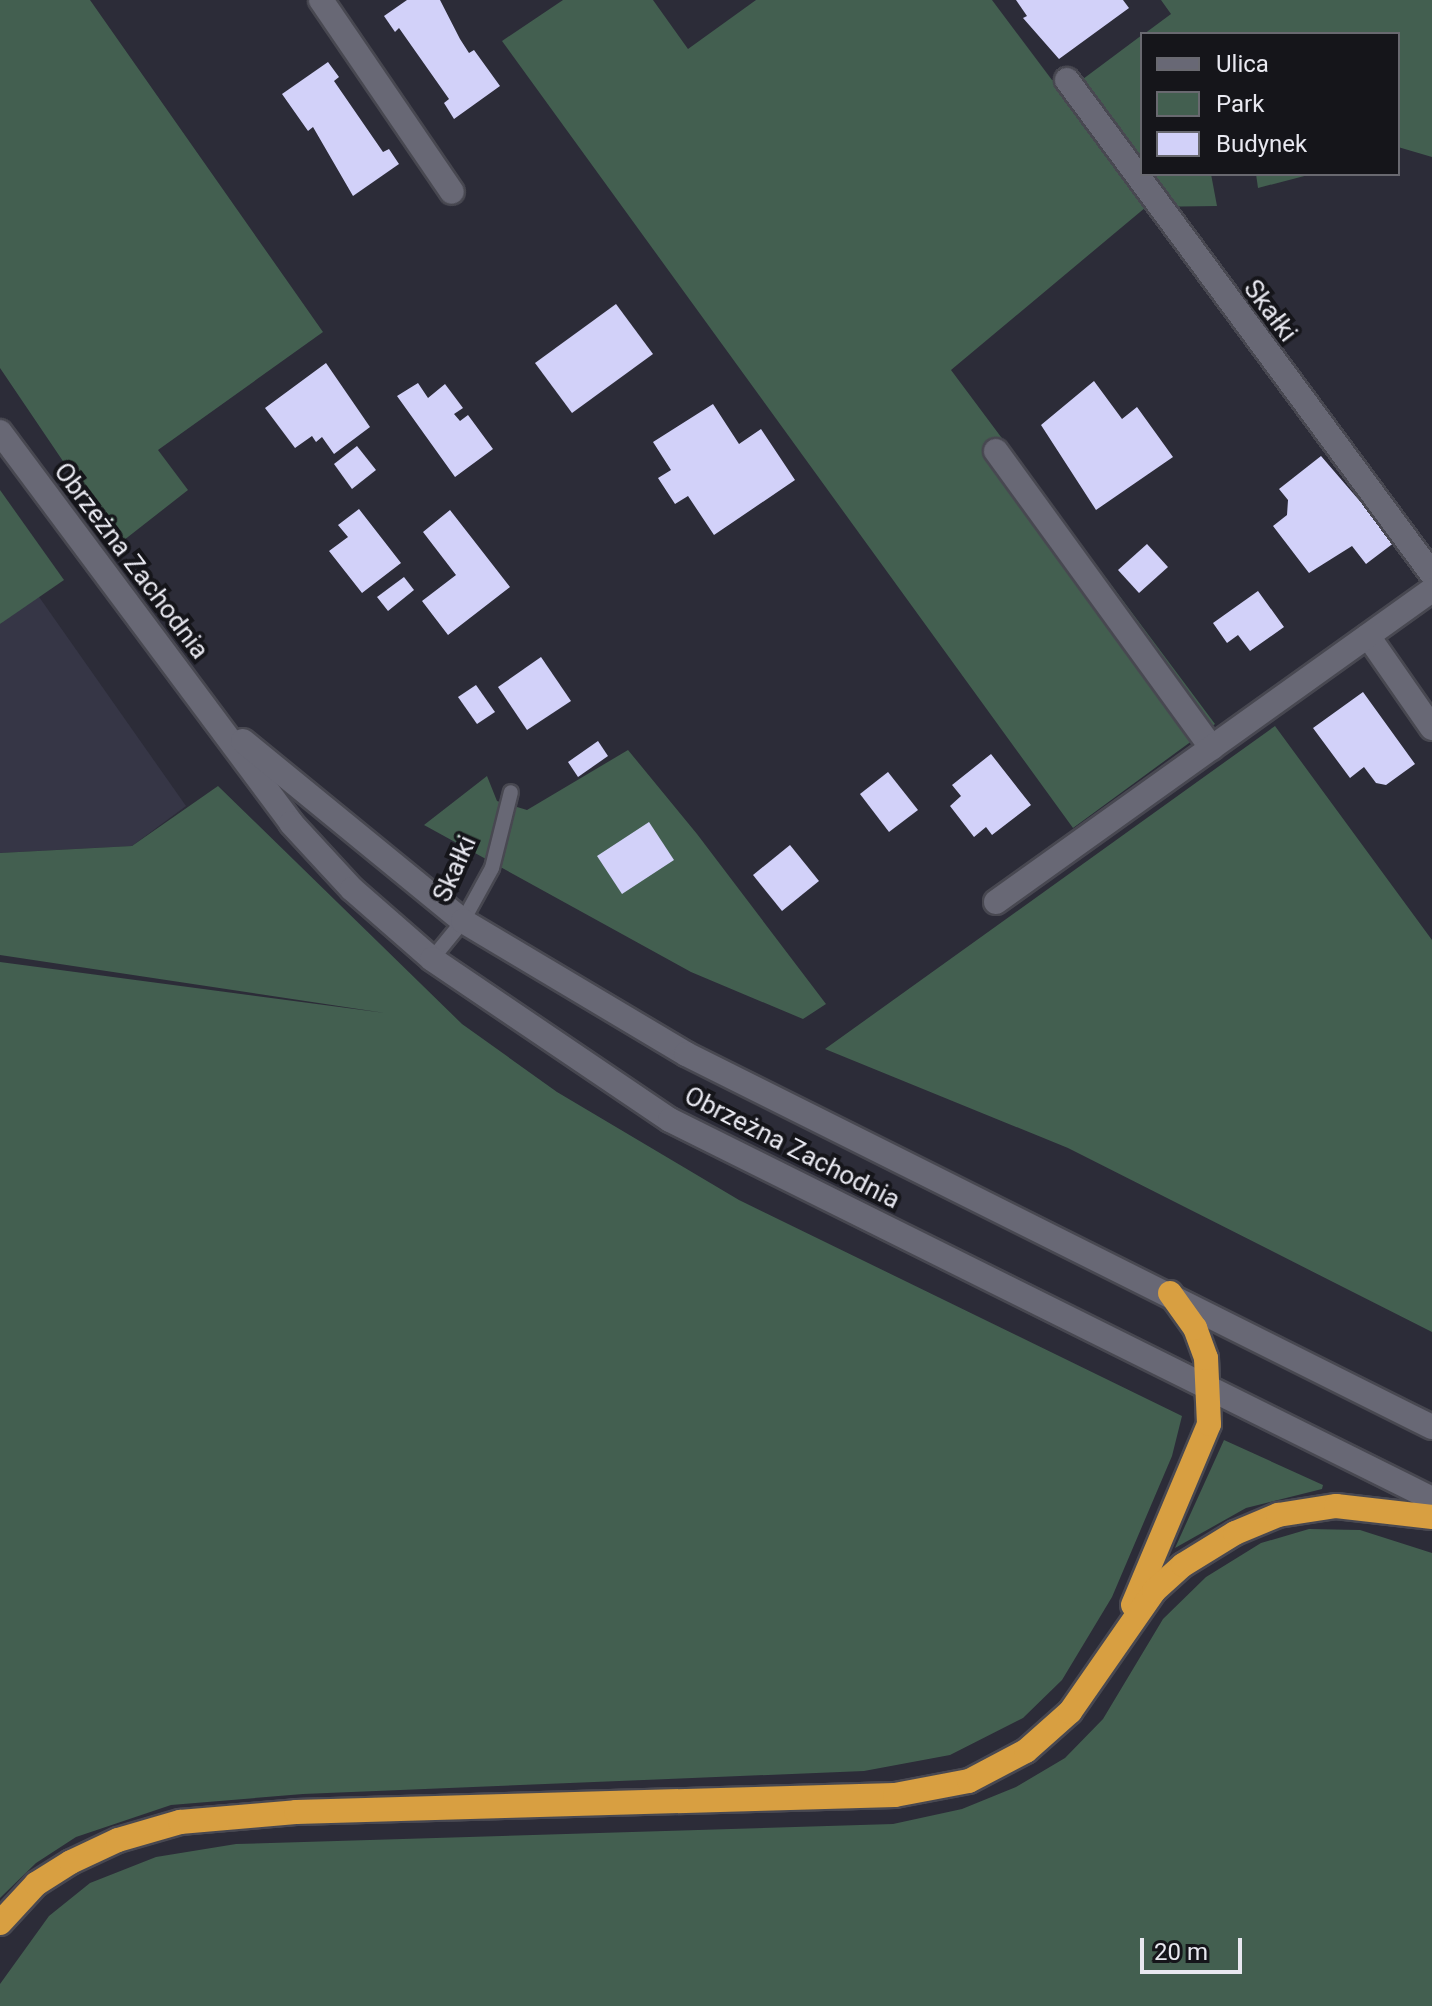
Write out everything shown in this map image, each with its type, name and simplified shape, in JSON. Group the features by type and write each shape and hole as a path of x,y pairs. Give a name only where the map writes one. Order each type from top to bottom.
{"highway":[{"path":"1116,1644 1209,1424 1211,1384 1195,1328 1170,1293"},
{"path":"0,1923 36,1884 71,1862 118,1840 180,1822 312,1811 895,1795 969,1781 1026,1751 1070,1712 1154,1591 1183,1565 1235,1533 1278,1515 1336,1506 1432,1517"}],"street":[{"path":"321,0 452,192"},
{"name":"Skałki","path":"1067,80 1432,574"},
{"name":"Obrzeżna Zachodnia","path":"0,432 220,722 291,823 352,889 432,959 670,1120 1211,1384 1432,1499"},
{"path":"996,451 1212,748"},
{"path":"996,902 1432,590"},
{"path":"1368,636 1432,728"},
{"name":"Obrzeżna Zachodnia","path":"220,722 463,921 686,1054 1170,1293 1432,1427"}],"lane":[{"name":"Skałki","path":"432,959 463,921 492,868 511,792"}],"shaded area":[{"path":"37,594 186,806 132,846 0,853 0,624"}],"green space":[{"path":"0,0 90,0 323,332 158,450 188,490 119,544 0,368"},
{"path":"563,0 653,0 688,49 756,0 992,0 1052,80 1079,82 1140,36 1140,176 1211,176 1217,206 1146,207 951,370 1215,724 1073,828 502,41"},
{"path":"1161,0 1432,0 1432,157 1400,148 1400,32 1147,32 1171,14"},
{"path":"1256,176 1304,176 1258,188"},
{"path":"0,490 64,580 0,624"},
{"path":"1275,726 1432,940 1432,1332 1068,1148 825,1049"},
{"path":"628,750 697,834 826,1004 803,1019 691,972 424,825 487,776 497,801 527,810"},
{"path":"218,786 462,1024 557,1092 739,1200 1182,1416 1172,1456 1112,1597 1062,1680 1023,1718 950,1755 864,1771 303,1794 171,1805 76,1837 36,1863 0,1898 0,962 385,1013 0,955 0,853 132,846"},
{"path":"1224,1440 1323,1485 1322,1489 1246,1508 1175,1548"},
{"path":"1309,1529 1360,1530 1432,1553 1432,2006 0,2006 0,1984 49,1916 90,1883 156,1857 236,1844 893,1824 962,1809 1016,1787 1065,1758 1103,1719 1163,1619 1206,1577 1261,1543"}],"building":[{"path":"407,0 440,0 469,53 474,50 500,86 454,119 444,103 449,99 399,28 395,32 384,16"},
{"path":"1016,0 1123,0 1129,8 1059,59 1023,18 1027,16"},
{"path":"328,62 339,77 334,81 383,152 389,149 399,164 353,196 313,127 308,131 282,94"},
{"path":"616,304 653,354 572,413 535,363"},
{"path":"326,363 370,427 334,454 322,437 316,442 312,436 295,448 265,408"},
{"path":"1094,381 1122,419 1137,407 1173,457 1096,510 1041,425"},
{"path":"418,383 428,398 445,384 463,408 454,414 460,421 468,415 493,449 455,477 397,396"},
{"path":"713,404 739,444 761,429 795,480 714,535 688,496 675,504 658,478 671,470 653,442"},
{"path":"357,446 376,470 352,489 334,464"},
{"path":"1321,456 1395,542 1366,564 1352,546 1309,573 1273,526 1287,515 1288,500 1279,489"},
{"path":"359,509 401,563 362,593 329,551 348,537 338,525"},
{"path":"450,510 510,587 448,635 422,601 456,575 423,532"},
{"path":"1147,544 1168,567 1139,593 1118,570"},
{"path":"404,577 414,590 388,611 377,597"},
{"path":"1258,591 1284,627 1250,651 1238,635 1227,643 1213,623"},
{"path":"541,657 571,701 527,730 498,687"},
{"path":"476,685 495,712 477,724 458,697"},
{"path":"1363,692 1415,764 1386,785 1376,783 1364,767 1350,778 1313,728"},
{"path":"598,741 608,756 578,777 568,762"},
{"path":"991,754 1031,805 992,835 986,827 974,837 950,806 961,796 952,785"},
{"path":"888,772 918,810 889,832 860,794"},
{"path":"649,822 674,860 622,894 597,856"},
{"path":"790,845 819,881 782,911 753,875"}]}
